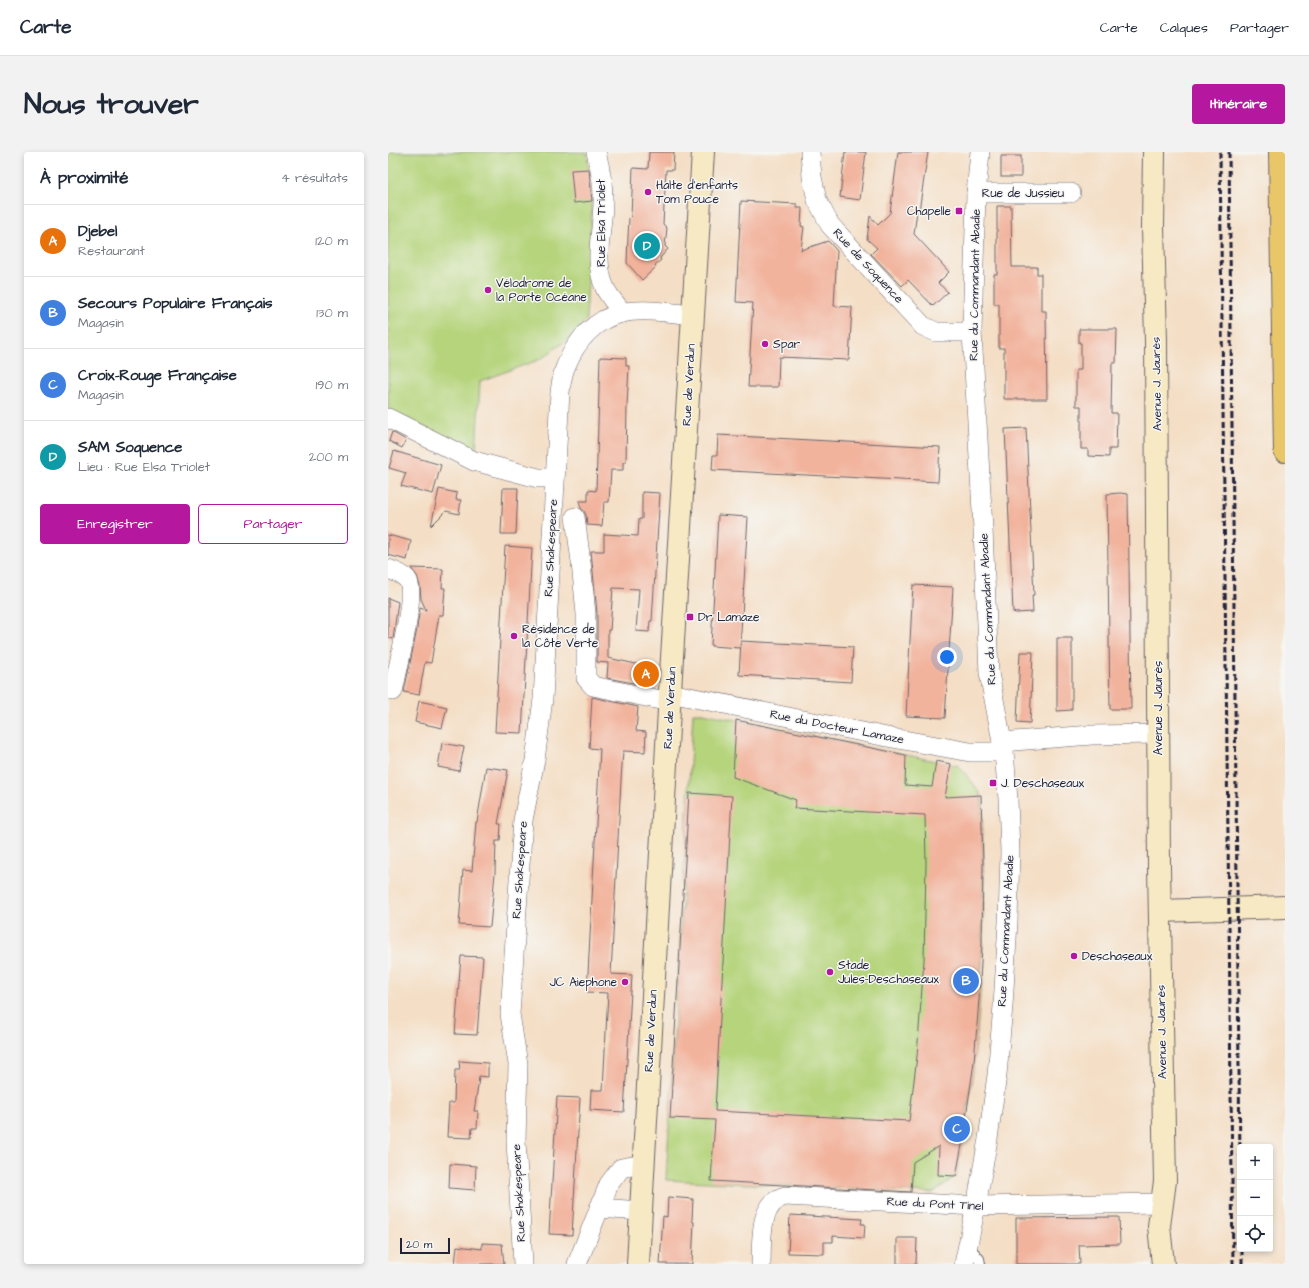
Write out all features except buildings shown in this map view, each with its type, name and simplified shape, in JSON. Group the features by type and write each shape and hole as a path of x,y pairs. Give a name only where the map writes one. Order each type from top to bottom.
{"main road":[{"path":"1280,152 1285,451"}],"street":[{"name":"Rue Elsa Triolet","path":"596,152 602,176 603,198 598,255 601,275 606,289 623,313"},
{"name":"Rue de Verdun","path":"638,1264 703,152"},
{"name":"Rue de Soquence","path":"810,152 812,177 817,200 830,224 923,326 936,332 972,332"},
{"name":"Rue du Commandant Abadie","path":"966,1255 988,1139 997,1074 1008,922 1010,852 1008,799 1003,747 989,673 972,332 976,193 980,152"},
{"name":"Avenue J. Jaurès","path":"1154,152 1153,227 1158,521 1158,734 1165,1181 1159,1226 1163,1264"},
{"name":"Rue de Jussieu","path":"976,193 1070,193"},
{"name":"Rue Shakespeare","path":"523,1264 516,1141 518,1064 510,1014 523,820 535,760 542,699 560,392 564,370 572,351 585,334 602,321 623,313 641,311 693,314"},
{"path":"388,418 474,461 538,478 555,478"},
{"name":"Rue du Docteur Lamaze","path":"575,517 586,614 586,678 593,686 670,698 970,752 1092,734 1158,734"},
{"path":"388,569 399,573 407,579 410,589 410,606 393,691"},
{"path":"1160,911 1285,907"},
{"path":"577,1264 609,1184 621,1168 644,1164"},
{"name":"Rue du Pont Tinel","path":"761,1264 764,1220 773,1203 778,1198 785,1196 976,1206 1162,1204"},
{"path":"599,1208 641,1210"}],"lane":[{"path":"966,1255 979,1259 980,1264"}],"green space":[{"name":"Vélodrome de la Porte Océane","path":"388,152 587,152 592,201 586,320 571,337 541,359 480,381 476,452 388,410"},
{"name":"Stade Jules-Deschaseaux","path":"693,713 703,713 959,766 981,795 984,885 982,968 970,1094 956,1176 933,1193 666,1180"}],"railway":[{"path":"1220,152 1233,1264"},
{"path":"1229,152 1240,1144"},
{"path":"1242,1252 1242,1264"}],"place":[{"name":"Halte d'enfants Tom Pouce","path":"648,192"},
{"name":"Chapelle","path":"959,211"},
{"name":"SAM Soquence","path":"647,246"},
{"name":"Vélodrome de la Porte Océane","path":"488,290"},
{"name":"Spar","path":"765,344"},
{"name":"Dr Lamaze","path":"690,617"},
{"name":"Résidence de la Côte Verte","path":"514,636"},
{"name":"Djebel","path":"646,674"},
{"name":"J. Deschaseaux","path":"993,783"},
{"name":"Deschaseaux","path":"1074,956"},
{"name":"Stade Jules-Deschaseaux","path":"830,972"},
{"name":"Secours Populaire Français","path":"966,981"},
{"name":"JC Aiephone","path":"625,982"},
{"name":"Croix-Rouge Française","path":"957,1129"}]}
